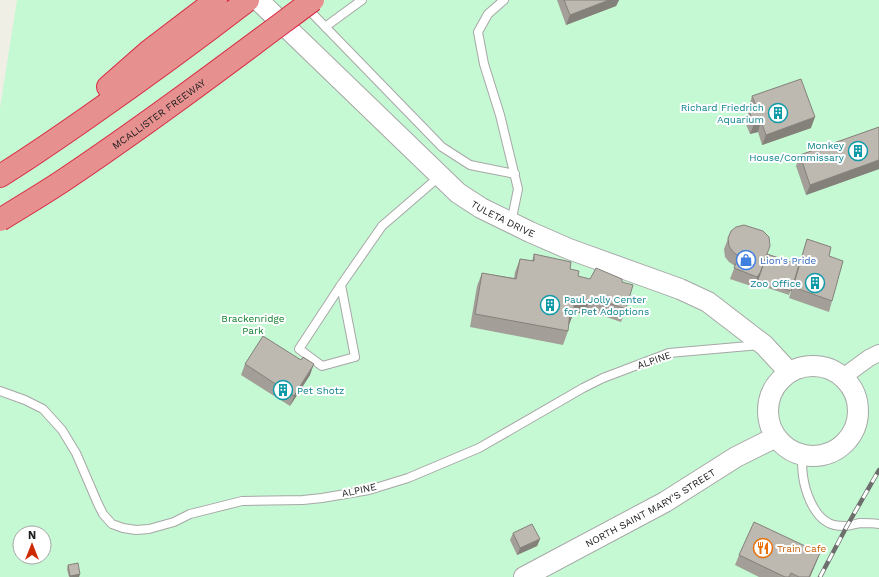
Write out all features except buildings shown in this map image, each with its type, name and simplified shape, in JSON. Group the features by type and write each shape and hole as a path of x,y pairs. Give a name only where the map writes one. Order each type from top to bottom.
{"highway":[{"path":"25,161 149,51 216,0"},
{"path":"0,176 25,161 120,94 248,0"},
{"name":"MCALLISTER FREEWAY","path":"0,220 64,180 108,150 225,66 313,0"}],"street":[{"name":"TULETA DRIVE","path":"258,0 458,193 481,208 511,224 569,249 680,289 708,302 764,345 789,372"},
{"path":"843,377 869,358 879,353"},
{"path":"810,365 831,369 843,377 855,392 858,403 858,415 850,438 831,452 819,455 802,454 785,446 776,437 770,424 768,409 771,394 778,382 789,372 810,365"},
{"name":"NORTH SAINT MARY'S STREET","path":"524,577 665,502 736,457 776,437"}],"lane":[{"path":"299,0 442,147 470,165 514,174"},
{"path":"325,27 362,0"},
{"path":"504,0 488,14 478,32 484,64 500,115 518,189 511,224"},
{"path":"341,285 355,358 322,366 299,349 341,285 382,226 440,175"},
{"name":"ALPINE","path":"0,391 25,400 43,409 62,430 76,453 103,514 112,524 123,528 136,530 149,529 174,522 190,514 242,501 303,500 375,488 408,478 479,448 603,378 669,353 764,345"},
{"path":"802,454 805,487 813,508 820,517 828,523 847,526 860,523 879,524"}],"green space":[{"name":"Brackenridge Park","path":"17,0 879,0 879,577 0,577 0,108"}],"railway":[{"path":"820,577 879,470"}],"place":[{"name":"Richard Friedrich Aquarium","path":"778,113"},
{"name":"Monkey House/Commissary","path":"858,151"},
{"name":"Lion's Pride","path":"746,260"},
{"name":"Zoo Office","path":"815,283"},
{"name":"Paul Jolly Center for Pet Adoptions","path":"550,305"},
{"name":"Pet Shotz","path":"283,390"},
{"name":"Train Cafe","path":"763,548"}]}
